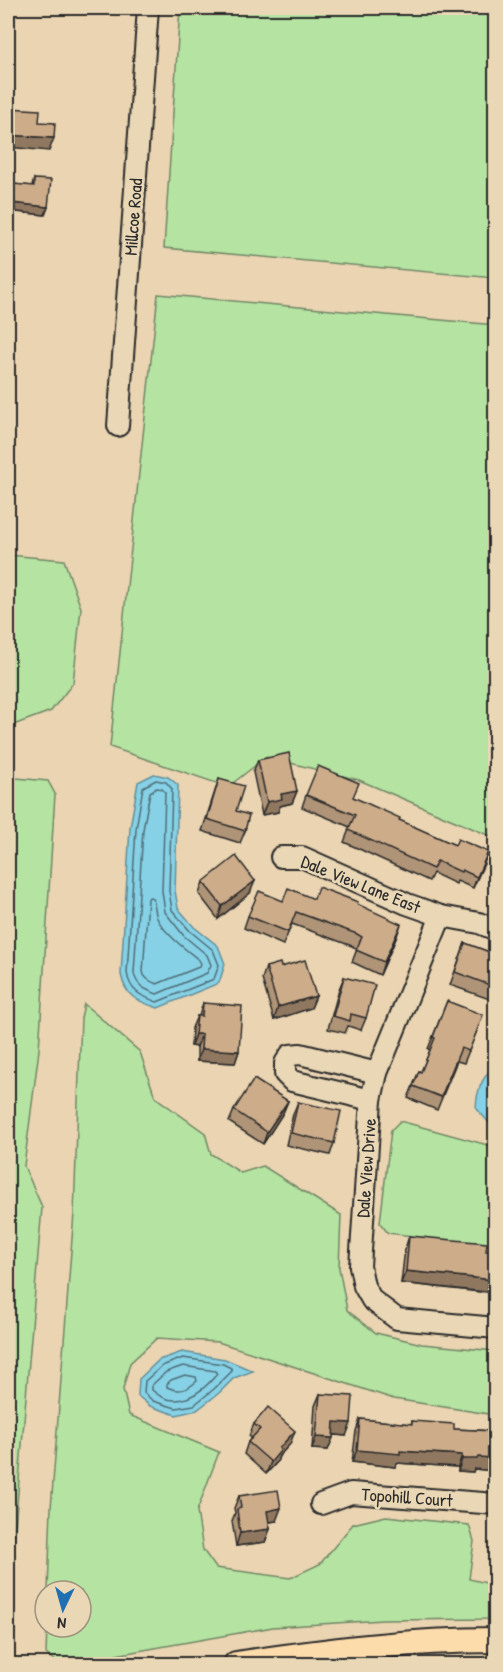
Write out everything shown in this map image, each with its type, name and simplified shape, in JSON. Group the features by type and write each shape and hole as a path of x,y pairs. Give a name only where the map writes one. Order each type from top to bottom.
{"main road":[{"path":"236,1665 301,1654 369,1647 495,1640"}],"street":[{"name":"Millcoe Road","path":"118,426 148,8"},
{"name":"Dale View Lane East","path":"281,857 302,857 407,904 441,916 479,923 495,930"},
{"name":"Dale View Drive","path":"441,916 377,1073 371,1100 360,1266 363,1286 372,1300 397,1319 495,1328"},
{"path":"371,1100 292,1081 285,1074 285,1063 290,1055 300,1054 377,1073"},
{"name":"Topohill Court","path":"321,1504 351,1493 495,1504"}],"green space":[{"path":"180,8 495,8 495,278 164,248"},
{"path":"158,294 495,325 495,838 359,780 266,757 228,787 110,747"},
{"path":"8,555 64,560 81,608 73,683 51,711 8,727"},
{"path":"8,775 48,781 55,794 39,1050 24,1166 42,1207 8,1611"},
{"path":"84,1004 140,1052 155,1097 205,1133 211,1154 241,1173 263,1166 341,1215 339,1268 347,1310 376,1333 422,1344 495,1351 495,1415 394,1399 218,1342 157,1338 130,1363 123,1389 129,1415 219,1452 197,1511 203,1550 216,1568 290,1578 320,1564 353,1524 386,1516 469,1525 474,1541 469,1579 495,1585 495,1619 383,1620 273,1627 65,1664 59,1664 46,1654 47,1639 93,1639 93,1579 48,1579 51,1508 74,1213 81,1018"},
{"path":"400,1121 495,1147 495,1246 388,1233 380,1223 391,1130"}],"water":[{"path":"154,774 168,777 178,785 175,891 178,908 194,927 218,946 225,964 219,983 158,1008 133,997 126,988 121,974 130,828 138,782"},
{"path":"495,1065 495,1127 476,1108 481,1084"},
{"path":"182,1352 225,1359 253,1371 234,1378 197,1410 176,1415 150,1406 138,1396 139,1379 159,1360"}],"building":[{"path":"8,108 40,110 39,122 55,123 54,138 8,135"},
{"path":"34,179 51,180 48,207 12,203 13,184 34,186"},
{"path":"8,429 13,430 9,481 8,481"},
{"path":"289,753 297,791 281,794 282,799 267,802 258,760"},
{"path":"318,766 359,783 353,797 455,845 458,839 488,852 477,877 437,861 433,869 348,830 355,815 306,795"},
{"path":"219,779 244,786 236,811 249,815 245,831 207,819"},
{"path":"236,856 255,881 222,906 203,882"},
{"path":"318,887 358,902 357,904 401,924 384,962 356,950 362,937 357,934 296,912 288,932 248,916 259,891 283,901 288,888 314,899"},
{"path":"465,943 495,954 495,987 455,972"},
{"path":"305,960 316,996 278,1007 266,967 280,963 281,967"},
{"path":"344,977 375,985 366,1018 351,1014 350,1021 333,1016"},
{"path":"447,1001 483,1015 469,1051 461,1048 441,1097 413,1086 435,1038 433,1037"},
{"path":"203,1003 242,1006 239,1051 201,1049 202,1034 195,1034 197,1016 202,1016"},
{"path":"254,1079 288,1101 267,1132 234,1110"},
{"path":"298,1102 341,1111 334,1143 291,1133"},
{"path":"409,1236 487,1243 486,1251 495,1251 495,1280 406,1271"},
{"path":"320,1394 353,1396 351,1423 334,1422 333,1438 316,1437"},
{"path":"268,1407 295,1431 279,1448 281,1450 271,1462 248,1442 260,1429 254,1424"},
{"path":"360,1419 412,1424 412,1421 454,1424 454,1429 495,1431 495,1458 462,1459 462,1455 400,1451 400,1454 357,1450"},
{"path":"278,1490 281,1508 267,1511 270,1529 240,1533 237,1509 241,1508 239,1496"}]}
